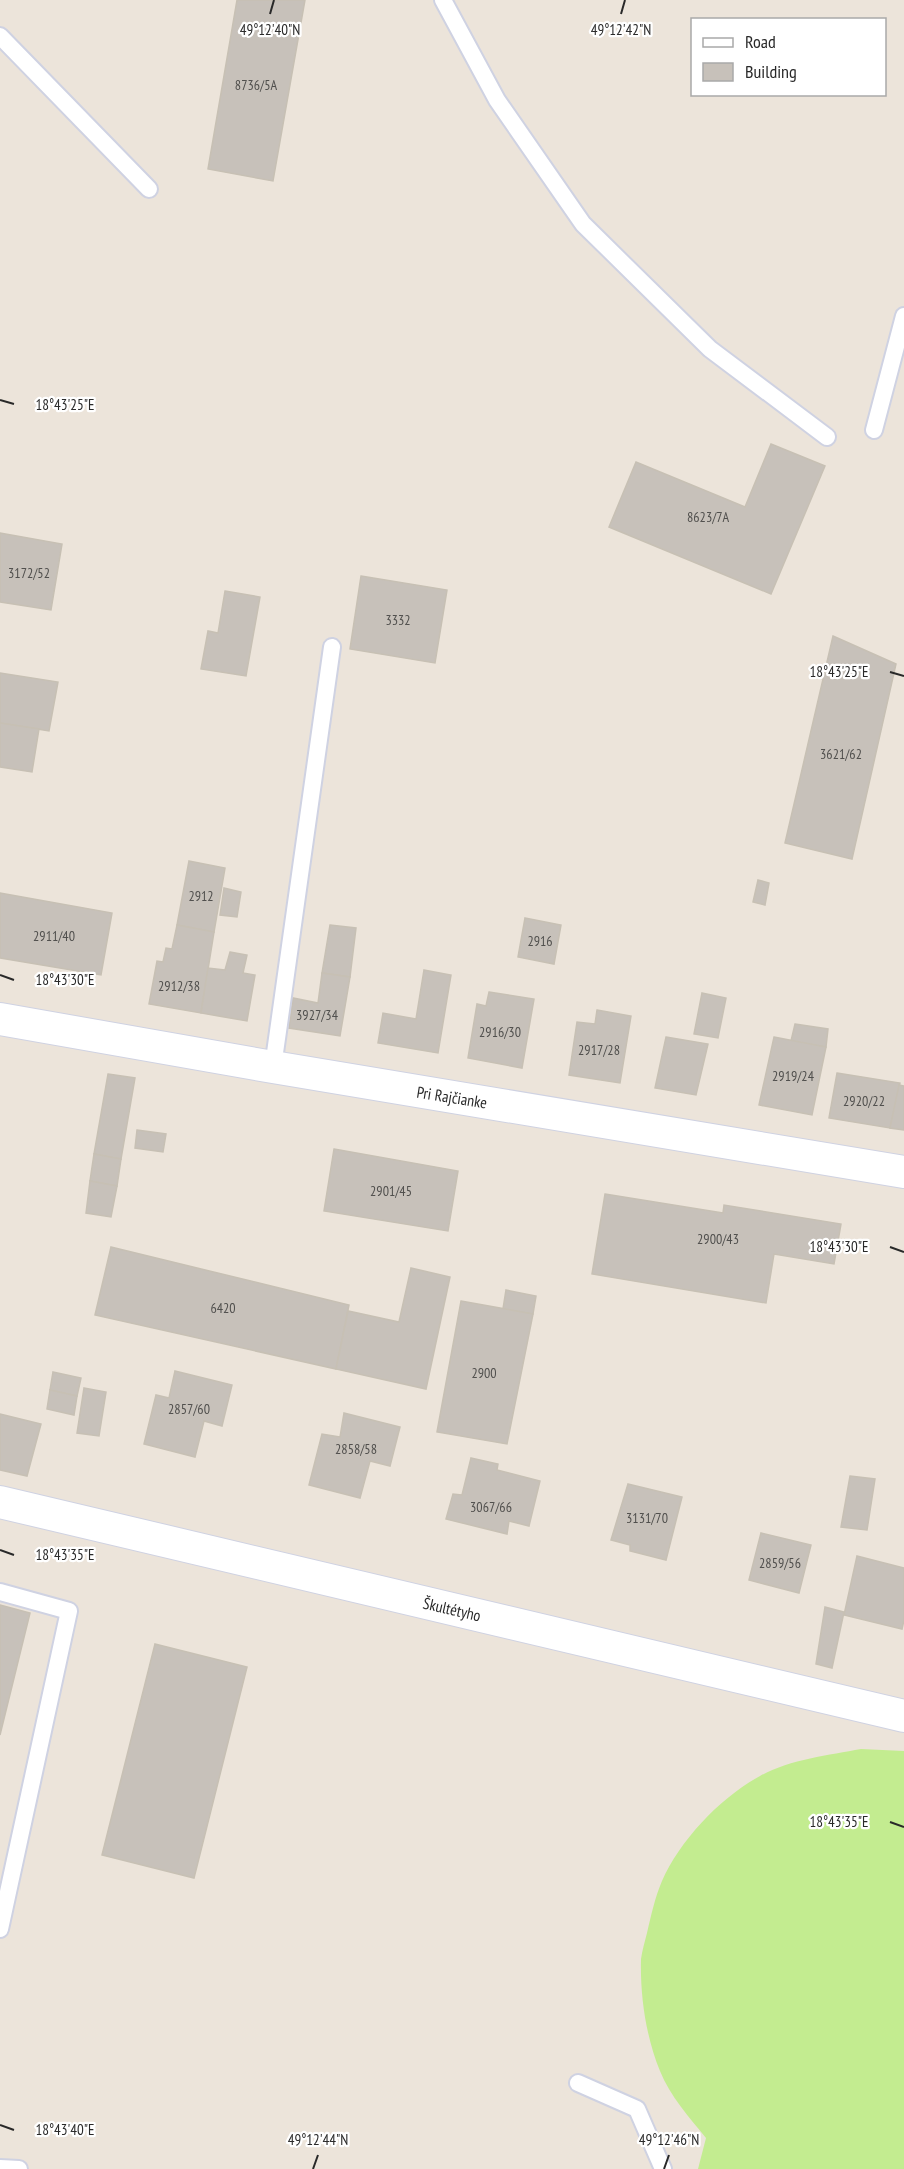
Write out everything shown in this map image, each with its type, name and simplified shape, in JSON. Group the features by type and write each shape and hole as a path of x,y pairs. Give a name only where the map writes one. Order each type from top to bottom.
{"street":[{"name":"Pri Rajčianke","path":"0,1019 904,1172"},
{"name":"Škultétyho","path":"0,1502 904,1716"}],"lane":[{"path":"443,0 497,100 583,224 710,349 827,437"},
{"path":"0,36 149,189"},
{"path":"874,430 904,316"},
{"path":"273,1067 332,647"},
{"path":"0,1592 69,1611 0,1929"},
{"path":"578,2083 637,2109 663,2169"},
{"path":"0,2168 19,2169"}],"green space":[{"path":"861,1749 904,1751 904,2169 698,2169 706,2138 680,2106 664,2080 651,2044 643,2002 641,1959 660,1887 679,1850 691,1835 717,1808 745,1785 783,1766"}],"building":[{"path":"237,0 305,0 273,181 208,169"},
{"path":"771,444 825,466 771,594 609,527 636,462 745,507"},
{"path":"0,533 62,544 51,610 0,602"},
{"path":"361,576 447,590 435,663 350,649"},
{"path":"225,591 260,597 246,676 201,669 208,631 218,633"},
{"path":"833,636 896,664 852,859 785,843"},
{"path":"0,673 58,682 49,731 0,723"},
{"path":"0,723 39,729 32,772 0,767"},
{"path":"189,861 225,868 214,932 177,925"},
{"path":"758,880 769,883 765,905 753,902"},
{"path":"224,888 241,892 237,917 220,915"},
{"path":"0,893 112,913 101,975 0,958"},
{"path":"525,918 561,925 554,964 518,957"},
{"path":"177,925 214,932 201,1013 149,1004 157,961 163,962 166,948 172,949"},
{"path":"330,925 356,928 350,977 322,973"},
{"path":"230,952 247,955 243,973 255,975 247,1021 201,1013 208,968 225,970"},
{"path":"424,970 451,975 438,1053 378,1043 383,1013 416,1019"},
{"path":"322,973 350,977 340,1036 289,1028 293,998 318,1003"},
{"path":"489,992 534,999 522,1068 468,1058 477,1004 486,1006"},
{"path":"702,993 726,998 718,1038 694,1034"},
{"path":"597,1010 631,1016 620,1083 569,1075 577,1022 595,1024"},
{"path":"795,1024 828,1029 826,1047 791,1041"},
{"path":"666,1037 708,1044 696,1095 655,1088"},
{"path":"774,1037 826,1047 812,1115 759,1105"},
{"path":"837,1073 900,1083 890,1128 829,1118"},
{"path":"108,1074 135,1078 121,1159 94,1154"},
{"path":"899,1085 904,1086 904,1130 890,1128"},
{"path":"137,1130 166,1134 163,1152 135,1148"},
{"path":"334,1149 458,1171 448,1231 324,1211"},
{"path":"94,1154 121,1159 117,1186 90,1181"},
{"path":"90,1181 117,1186 111,1217 86,1213"},
{"path":"605,1194 723,1213 724,1205 841,1224 834,1264 774,1254 766,1303 592,1274"},
{"path":"111,1247 349,1305 336,1369 95,1315"},
{"path":"411,1268 450,1277 426,1389 336,1369 348,1311 399,1322"},
{"path":"506,1290 536,1296 533,1314 503,1309"},
{"path":"461,1301 533,1314 507,1444 437,1432"},
{"path":"175,1371 232,1385 222,1426 204,1421 195,1457 144,1444 156,1395 169,1398"},
{"path":"53,1372 81,1378 77,1396 50,1390"},
{"path":"84,1388 106,1392 99,1436 77,1433"},
{"path":"50,1390 77,1396 74,1415 47,1409"},
{"path":"344,1413 400,1427 390,1466 370,1461 360,1498 309,1485 322,1434 340,1437"},
{"path":"0,1414 41,1424 27,1476 0,1470"},
{"path":"471,1458 498,1464 497,1470 540,1481 529,1526 509,1521 507,1534 446,1519 453,1494 462,1495"},
{"path":"850,1476 875,1479 867,1530 841,1527"},
{"path":"628,1484 682,1497 666,1560 630,1551 630,1545 611,1540"},
{"path":"761,1533 811,1545 799,1593 749,1580"},
{"path":"857,1556 904,1568 902,1629 844,1615"},
{"path":"0,1605 30,1613 0,1735"},
{"path":"825,1607 844,1612 832,1668 816,1664"},
{"path":"155,1644 247,1667 194,1878 102,1855"}]}
